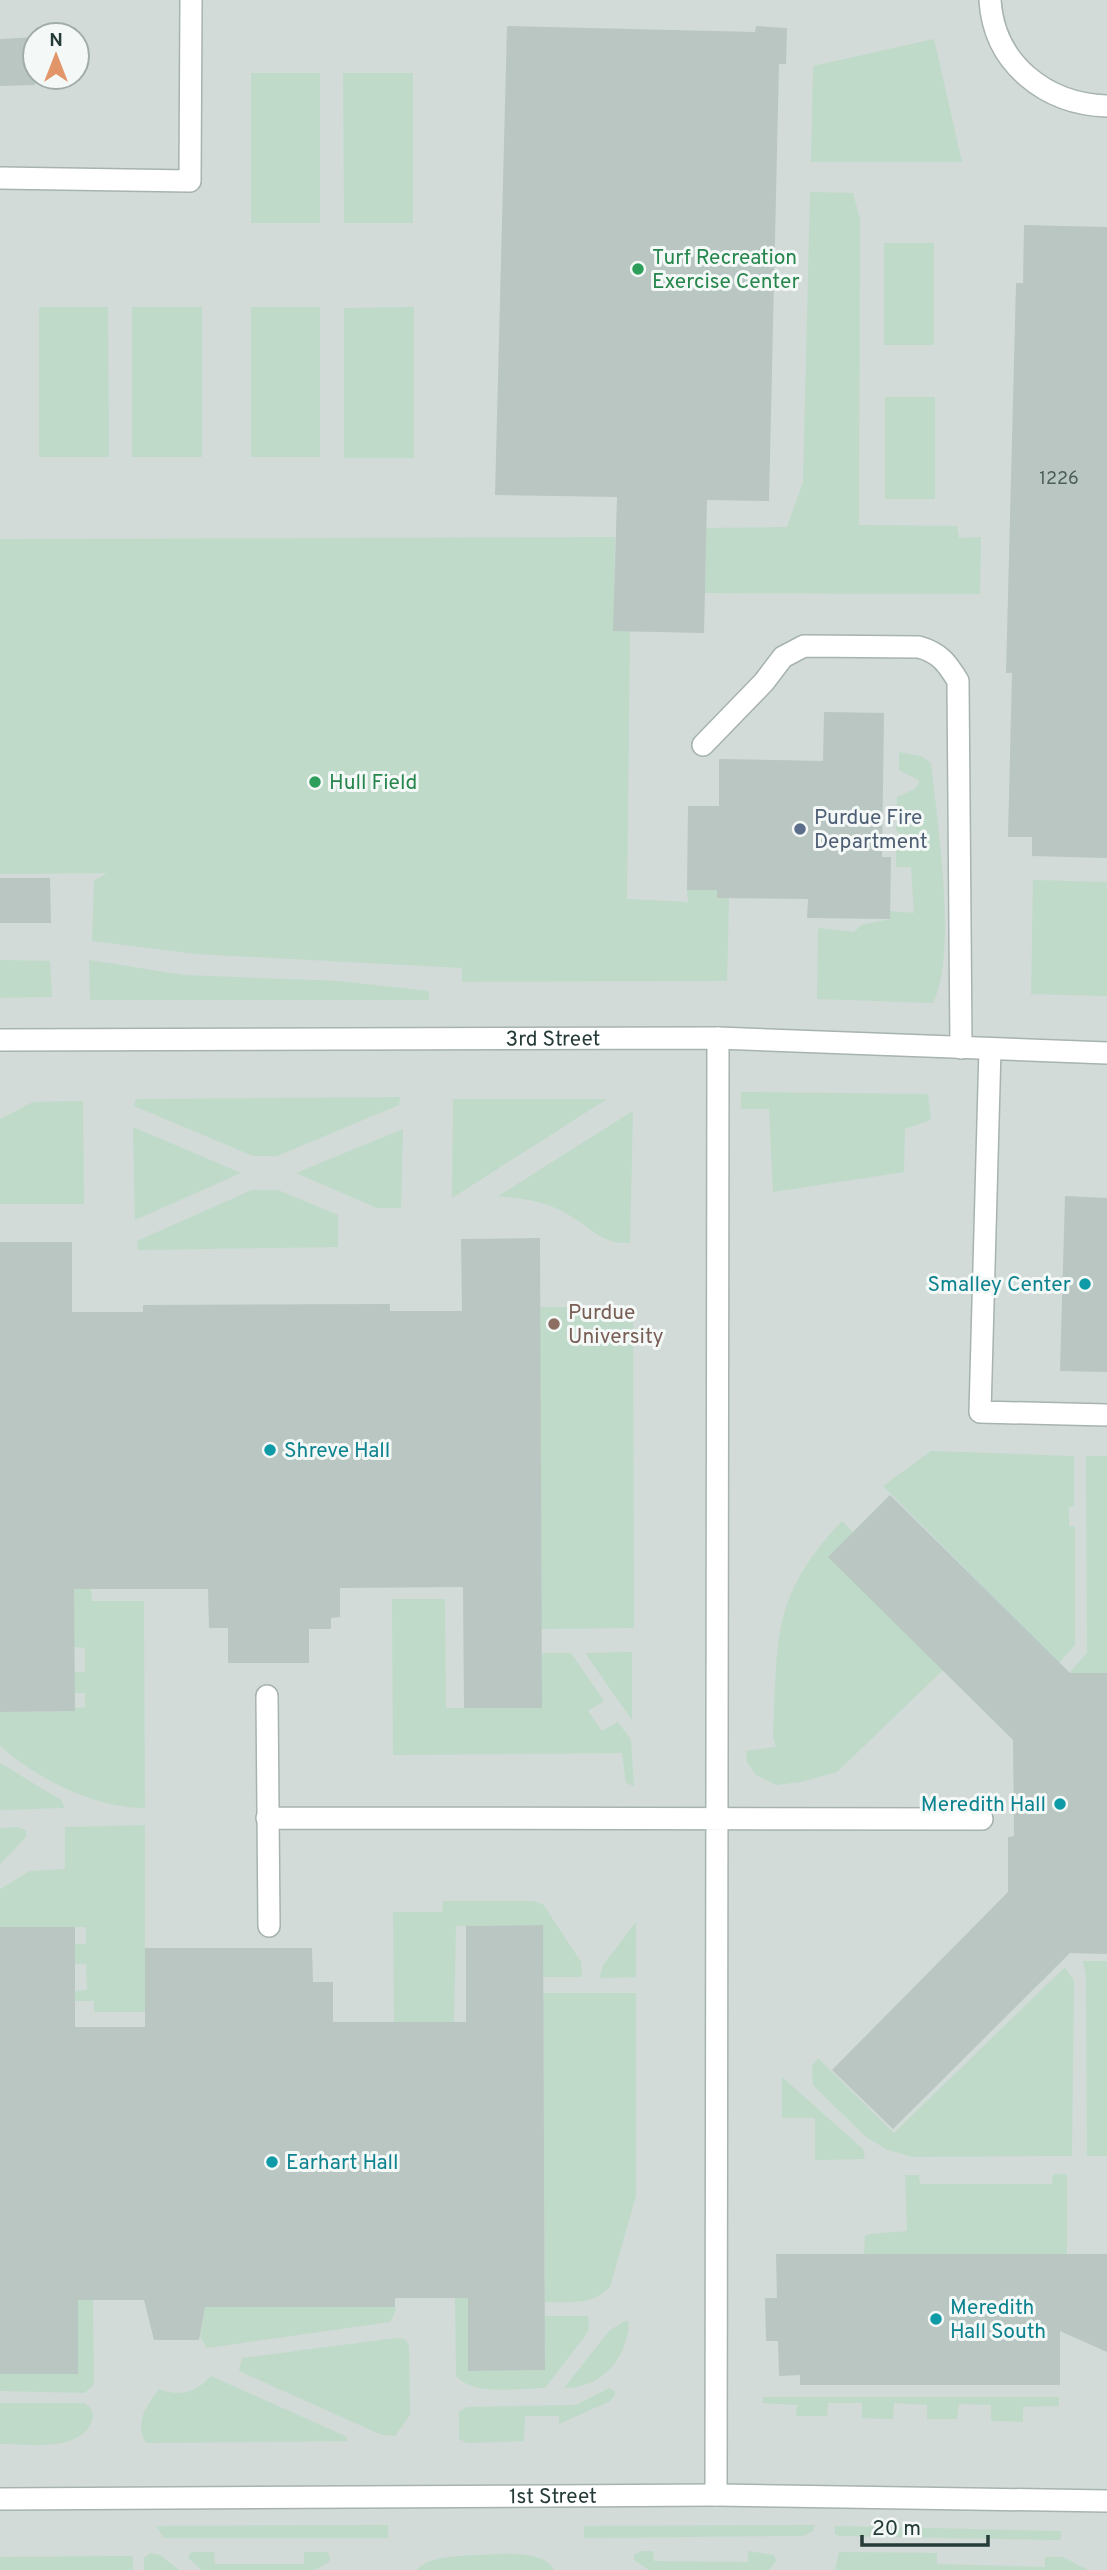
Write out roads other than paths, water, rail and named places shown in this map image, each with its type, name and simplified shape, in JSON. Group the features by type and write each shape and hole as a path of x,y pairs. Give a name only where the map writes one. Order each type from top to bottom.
{"street":[{"path":"0,178 190,181 191,0"},
{"path":"990,0 991,17 1002,48 1023,74 1049,94 1081,105 1107,106"},
{"path":"703,745 764,682 783,657 804,646 919,647 936,652 948,663 958,681 961,1048"},
{"path":"716,2496 718,1038"},
{"name":"3rd Street","path":"0,1040 718,1038 1107,1053"},
{"path":"990,1049 979,1412 1107,1415"},
{"path":"267,1696 269,1926"},
{"path":"267,1818 982,1819"},
{"name":"1st Street","path":"0,2499 716,2496 1107,2501"}],"place":[{"name":"Turf Recreation Exercise Center","path":"638,269"},
{"name":"Hull Field","path":"315,782"},
{"name":"Purdue Fire Department","path":"800,829"},
{"name":"Smalley Center","path":"1085,1284"},
{"name":"Purdue University","path":"554,1324"},
{"name":"Shreve Hall","path":"270,1450"},
{"name":"Meredith Hall","path":"1060,1804"},
{"name":"Earhart Hall","path":"272,2162"},
{"name":"Meredith Hall South","path":"936,2319"}]}
